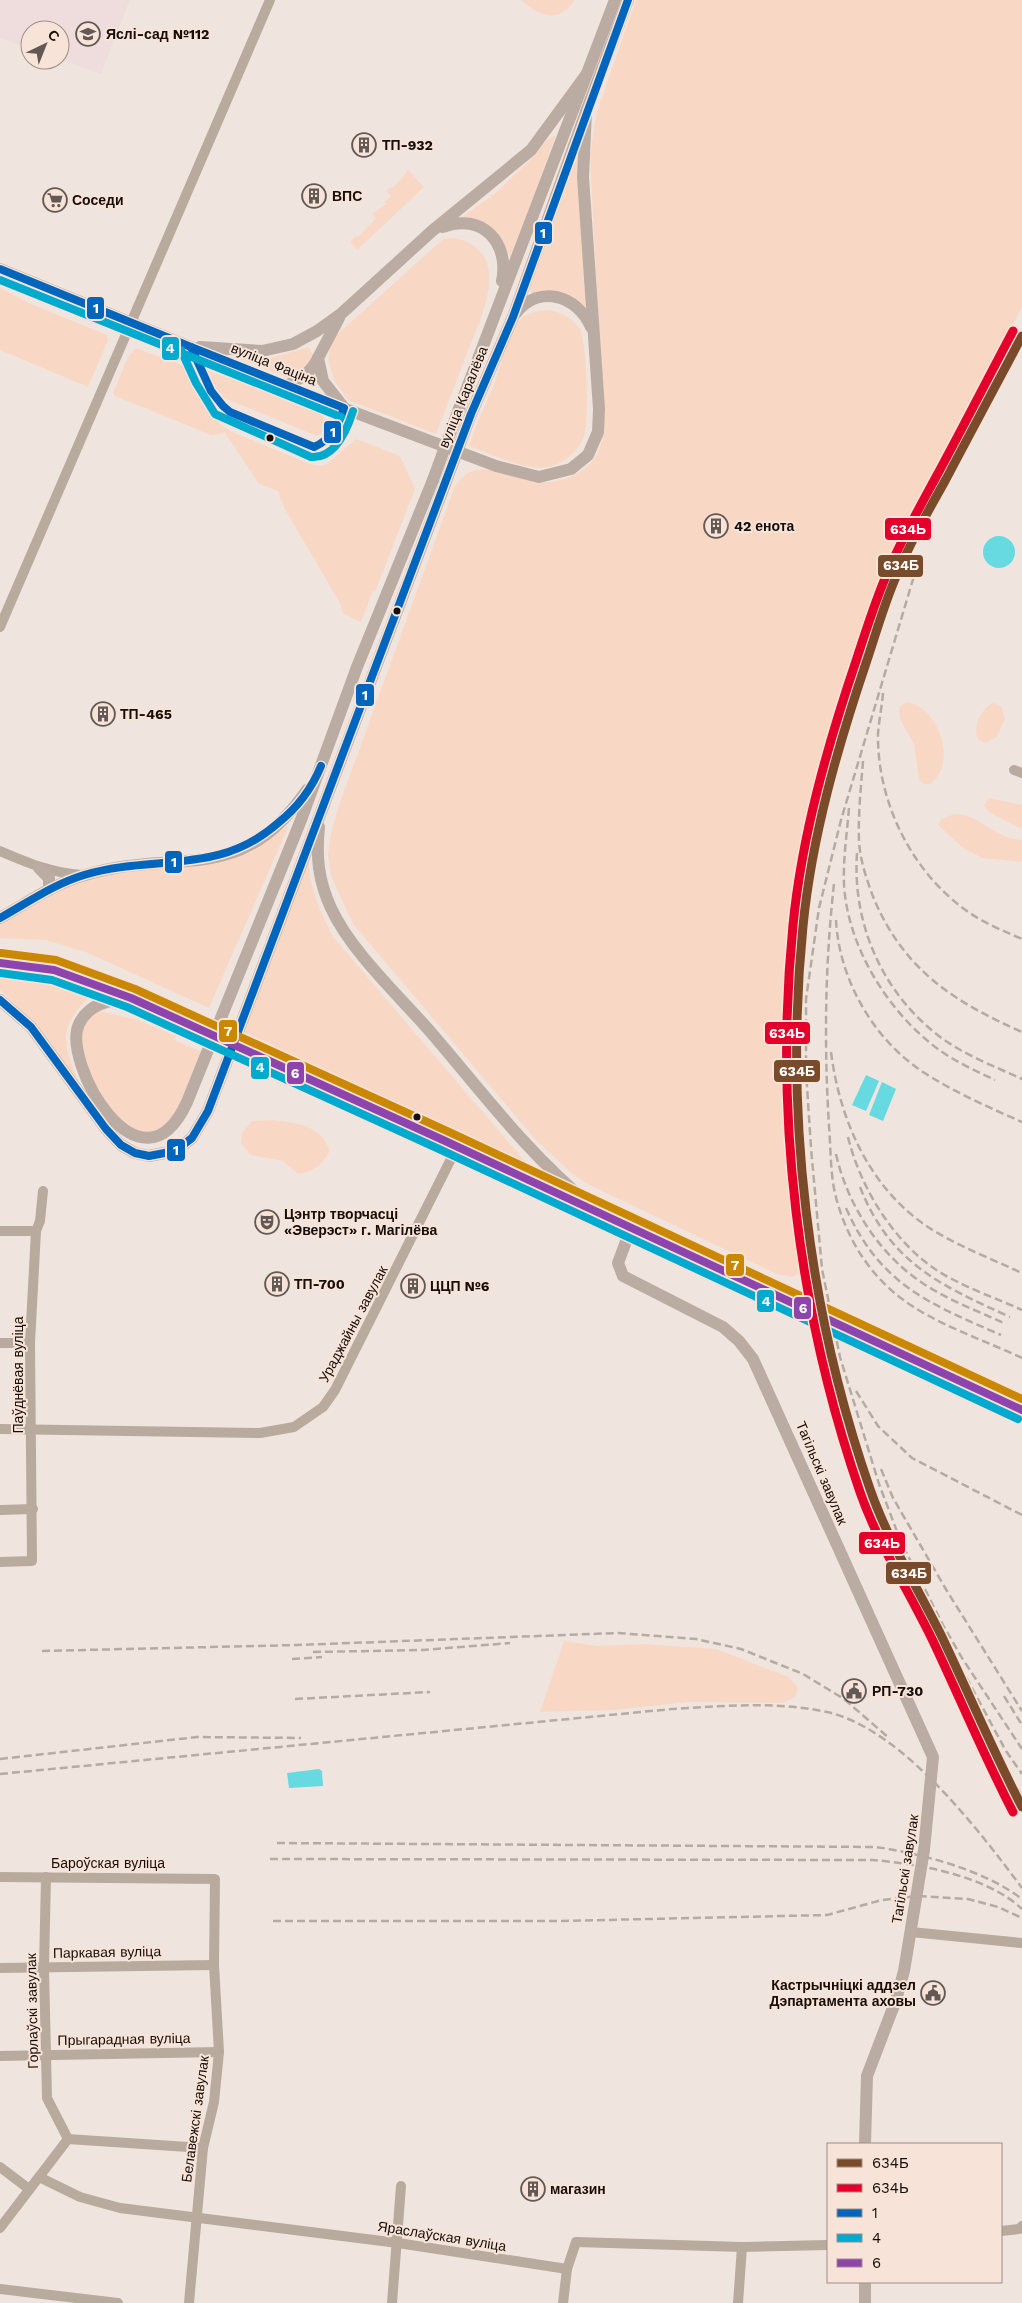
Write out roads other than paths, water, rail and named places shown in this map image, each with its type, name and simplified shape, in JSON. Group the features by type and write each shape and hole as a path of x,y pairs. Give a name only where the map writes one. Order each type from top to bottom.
{"main road":[{"name":"вуліца Каралёва","path":"322,803 465,412 496,313 615,0"},
{"name":"вуліца Каралёва","path":"465,412 513,317 628,0"},
{"path":"190,346 262,350 293,344 342,313 432,232 531,150 586,75"},
{"path":"586,112 583,177 594,334"},
{"path":"432,232 456,222 468,222 490,234 502,253 505,267 496,313"},
{"name":"вуліца Фаціна","path":"0,269 285,386 496,466 539,477 571,469 588,455 594,444 598,432 599,409 594,334"},
{"path":"513,317 523,304 549,296 565,300 579,307 587,317 594,334"},
{"path":"285,386 301,379 314,366 342,313"},
{"path":"318,358 323,381 344,408"},
{"name":"вуліца Каралёва","path":"318,774 358,667 439,482"},
{"path":"0,918 49,890 84,875 141,865 224,856 249,847 275,829 294,810 318,774"},
{"path":"131,998 112,1000 94,1006 78,1025 75,1043 85,1076 110,1117 120,1127 136,1137 156,1137 173,1128 181,1117 318,774"},
{"path":"0,1000 31,1027 106,1130 121,1145 136,1153 149,1156 175,1151 192,1138 208,1111 322,803"},
{"path":"322,803 318,827 318,868 325,894 345,933 539,1159 602,1215"},
{"path":"39,868 49,878 49,890"},
{"path":"0,962 54,970 131,998 457,1147 1022,1410"},
{"path":"236,978 255,986"},
{"name":"Тагільскі завулак","path":"632,1228 618,1263 623,1276 723,1327 739,1341 753,1359 927,1739 933,1757 933,1780 911,1932 896,2000 867,2076 865,2143"},
{"path":"865,2283 865,2303"}],"street":[{"path":"0,627 270,0"},
{"path":"0,851 39,868 84,875"},
{"name":"Ураджайны завулак","path":"0,1429 67,1432 171,1430 260,1433 294,1427 312,1416 322,1407 335,1390 351,1362 457,1147"},
{"name":"Паўднёвая вуліца","path":"0,1562 32,1561 30,1343 36,1231 40,1221 43,1191"},
{"path":"0,1231 36,1231"},
{"path":"0,1343 30,1343"},
{"path":"0,1510 33,1509"},
{"name":"Бароўская вуліца","path":"0,1877 215,1879"},
{"name":"Горлаўскі завулак","path":"46,1877 44,1967 48,2054 47,2098 68,2139"},
{"name":"Белавежскі завулак","path":"189,2303 203,2148 214,2102 218,2052 214,1965 215,1879"},
{"path":"911,1932 1022,1943"},
{"name":"Паркавая вуліца","path":"0,1968 214,1965"},
{"name":"Прыгарадная вуліца","path":"0,2056 218,2052"},
{"path":"0,2228 68,2139 203,2148"},
{"path":"0,2167 29,2189"},
{"name":"Яраслаўская вуліца","path":"39,2177 80,2197 120,2208 197,2216 398,2243 567,2269"},
{"path":"392,2303 401,2186"},
{"path":"1002,2231 1019,2229 1022,2226"},
{"path":"563,2303 567,2269 576,2242 742,2247 827,2244"},
{"path":"738,2303 742,2247"},
{"path":"0,2289 118,2303"}],"water":[{"path":"999,536 1005,537 1010,541 1014,546 1014,558 1010,563 1005,567 999,568 993,567 988,563 984,558 983,552 984,546 988,541 993,537"},
{"path":"866,1075 879,1081 866,1111 852,1105"},
{"path":"882,1082 896,1089 883,1121 869,1115"},
{"path":"319,1769 322,1771 323,1786 289,1788 287,1773"}],"railway":[{"path":"917,566 841,820 819,908 806,999 806,1071 811,1148 822,1269 840,1357 879,1484 901,1542 943,1625 962,1658 1022,1749"},
{"path":"883,693 878,734 880,761 885,789 893,815 905,840 920,864 938,886 958,904 981,920 1022,939"},
{"path":"863,761 859,811 862,863 874,899 886,924 900,946 934,981 974,1009 1022,1032"},
{"path":"849,808 844,884 852,928 860,950 871,971 897,1010 929,1042 953,1059 995,1080"},
{"path":"857,853 860,907 866,933 876,957 904,1002 922,1022 952,1045 1022,1079"},
{"path":"834,884 827,974 827,1096 833,1183 846,1228 867,1264 876,1275 886,1286 910,1305 957,1330 1022,1358"},
{"path":"836,920 844,964 852,985 874,1025 889,1043 923,1072 971,1099 1022,1122"},
{"path":"831,1052 835,1079 851,1130 877,1177 894,1198 913,1216 946,1238 1022,1273"},
{"path":"848,1137 861,1175 870,1194 893,1229 907,1245 922,1259 948,1277 1022,1310"},
{"path":"836,1154 841,1173 857,1209 867,1226 892,1257 906,1271 931,1288 952,1300 1006,1324"},
{"path":"860,1187 872,1213 886,1235 902,1253 940,1282 1010,1317"},
{"path":"846,1208 860,1234 875,1256 891,1274 910,1289 930,1301 1001,1335"},
{"path":"856,1391 878,1426 912,1458 1022,1515"},
{"path":"881,1469 893,1498 947,1591 1022,1711"},
{"path":"42,1651 297,1645 618,1633 696,1639 741,1649 803,1674 844,1699 889,1738"},
{"path":"313,1652 423,1650 510,1643"},
{"path":"292,1659 322,1657"},
{"path":"966,1677 1006,1751 1022,1774"},
{"path":"295,1699 430,1692"},
{"path":"1004,1696 1022,1725"},
{"path":"0,1774 672,1709 750,1705 788,1706 827,1712 855,1722 883,1738 936,1784 984,1838 1022,1888"},
{"path":"975,1712 1022,1796"},
{"path":"0,1759 197,1737 301,1738"},
{"path":"277,1843 876,1847 913,1854 952,1865 990,1880 1022,1899"},
{"path":"270,1859 873,1860 932,1869 972,1880 991,1888 1022,1909"},
{"path":"273,1921 559,1921 827,1915 882,1900 917,1896 968,1899 998,1907 1022,1918"}],"place":[{"name":"Яслі-сад №112","path":"88,34"},
{"name":"ТП-932","path":"364,145"},
{"name":"ВПС","path":"314,196"},
{"name":"Соседи","path":"55,200"},
{"name":"42 енота","path":"716,526"},
{"name":"ТП-465","path":"103,714"},
{"name":"Цэнтр творчасці «Эверэст» г. Магілёва","path":"267,1222"},
{"name":"ТП-700","path":"277,1284"},
{"name":"ЦЦП №6","path":"413,1286"},
{"name":"РП-730","path":"854,1691"},
{"name":"Кастрычніцкі аддзел Дэпартамента аховы","path":"933,1993"},
{"name":"магазин","path":"533,2189"}]}
